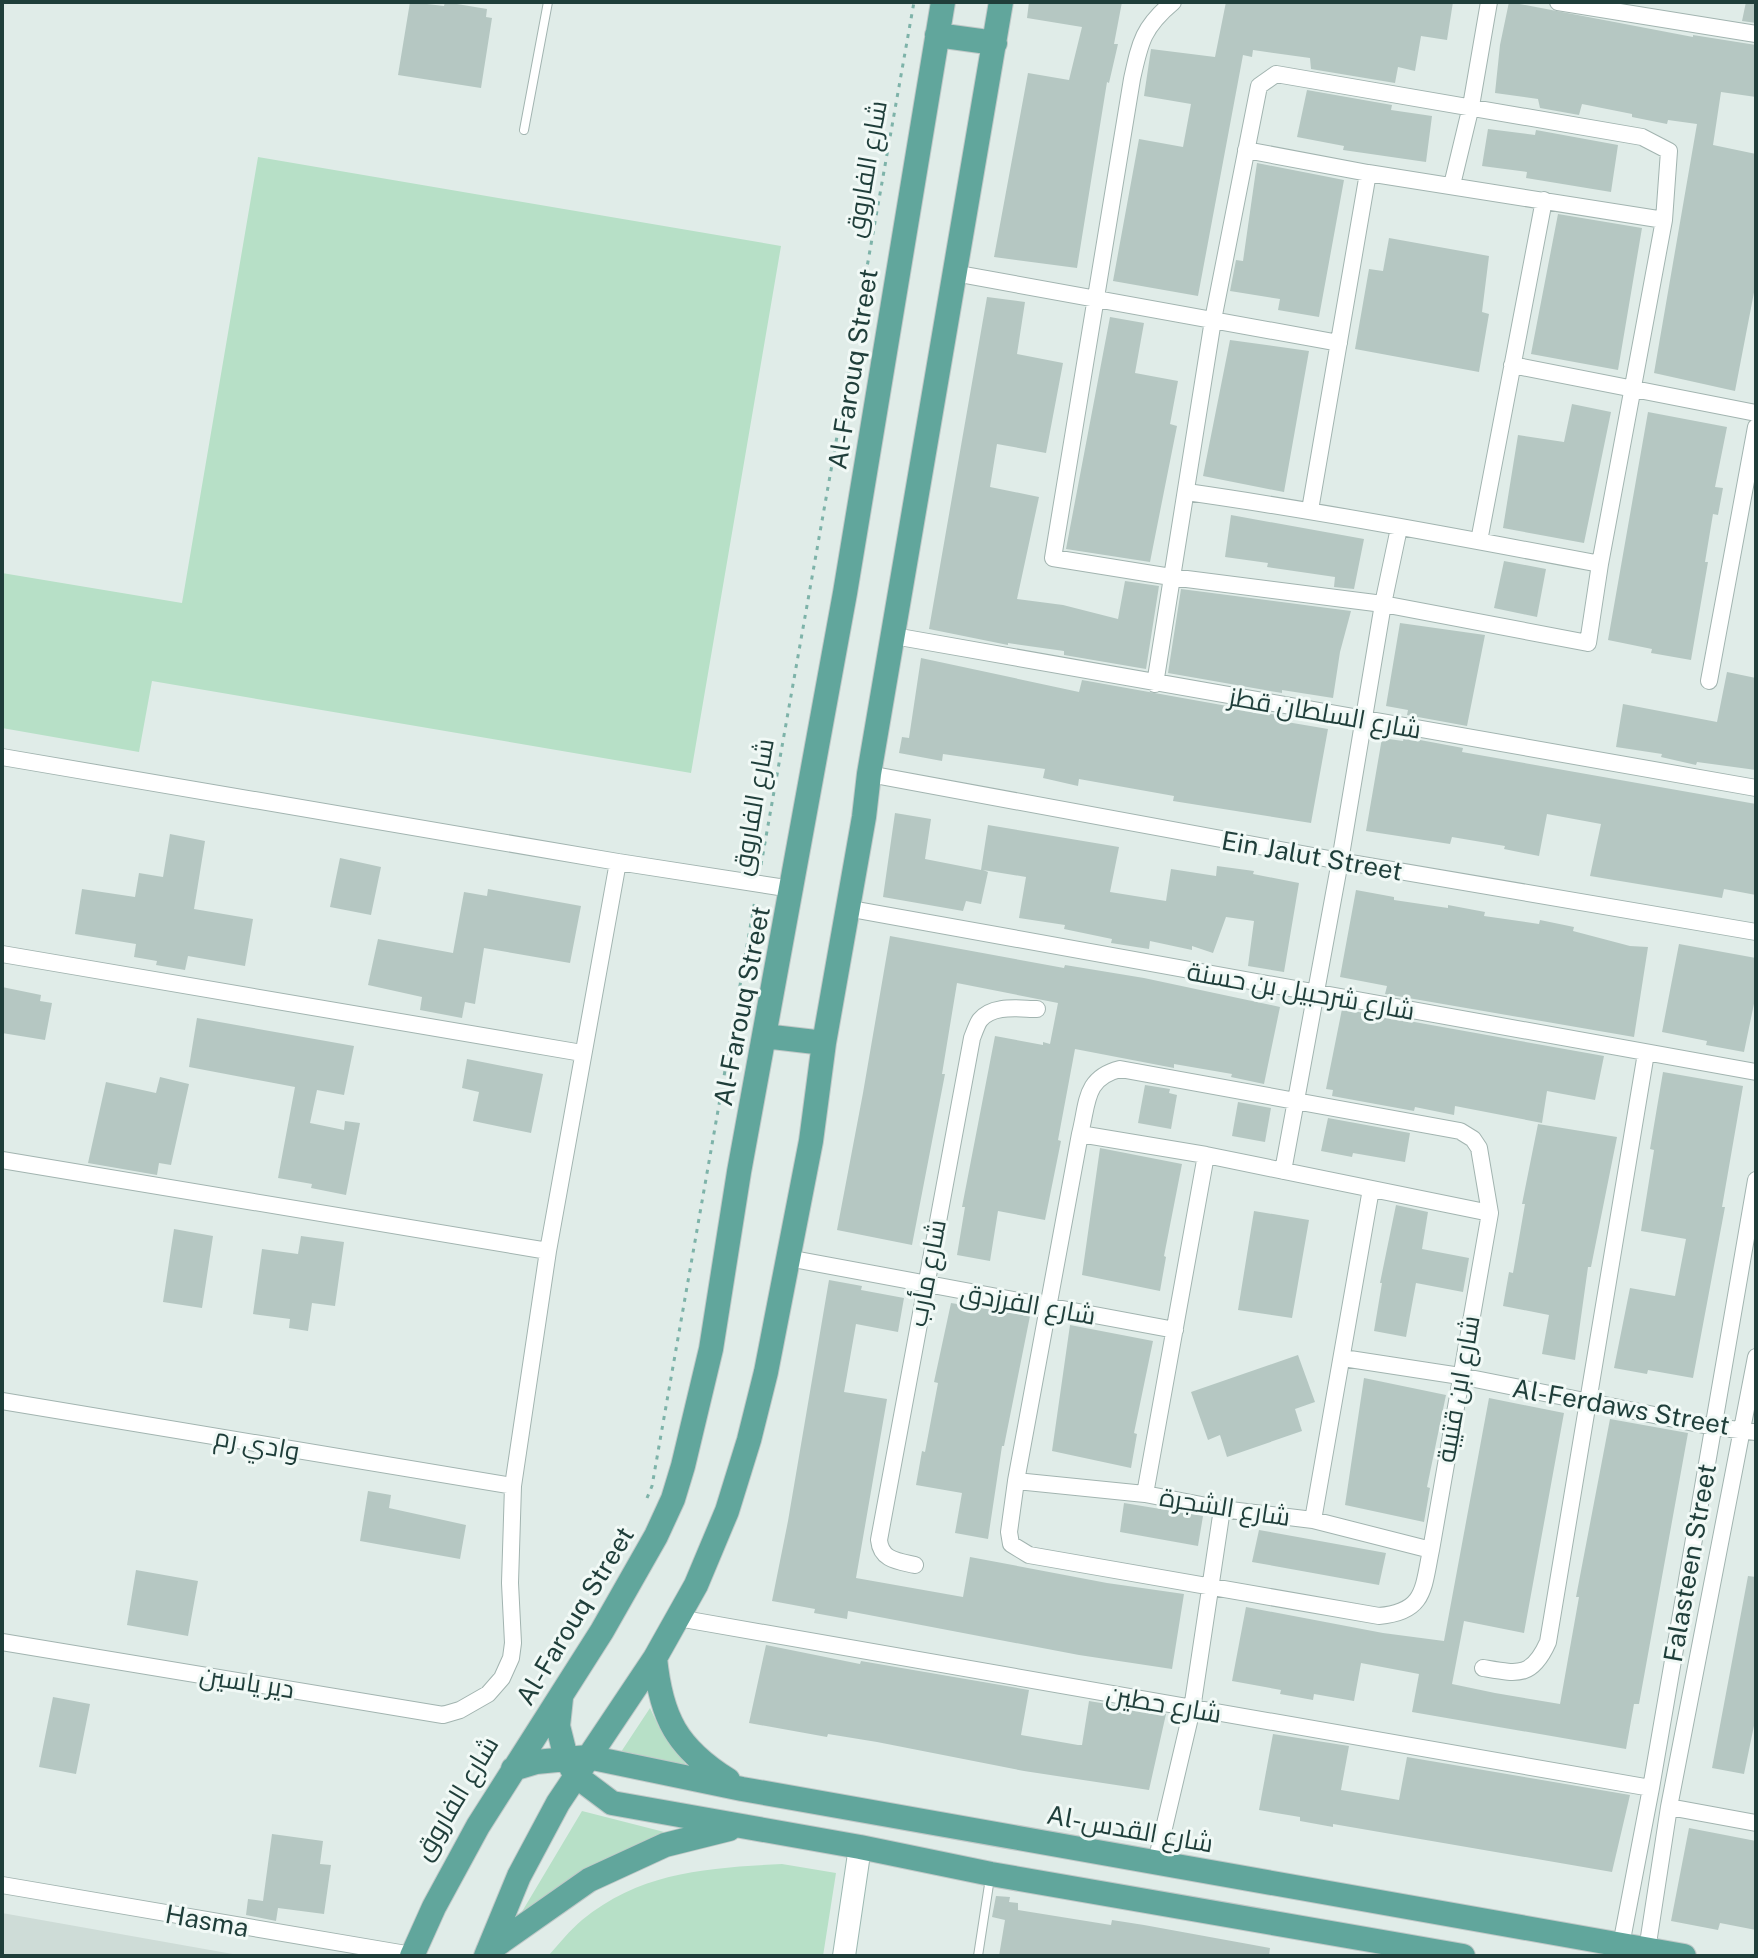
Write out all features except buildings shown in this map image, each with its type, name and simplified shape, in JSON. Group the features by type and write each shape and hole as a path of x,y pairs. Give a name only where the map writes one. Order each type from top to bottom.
{"main road":[{"name":"Al-Farouq Street","path":"412,1956 434,1907 478,1826 602,1631 656,1536 673,1499 711,1349 764,1036 845,593 943,2"},
{"path":"487,1954 519,1876 577,1764 655,1658 696,1585 727,1511 745,1454 766,1372 811,1141 846,908 1001,2"},
{"path":"937,35 995,43"},
{"path":"764,1036 824,1043"},
{"path":"655,1658 658,1687 669,1720 683,1745 705,1766 742,1789"},
{"path":"561,1696 558,1726 577,1764 612,1803 860,1847 991,1874 1463,1956"},
{"name":"Al-شارع القدس","path":"513,1769 536,1762 577,1764 742,1789 1684,1956"},
{"path":"487,1954 589,1880 665,1845 738,1827"},
{"path":"844,1956 860,1847"},
{"path":"1351,1936 1362,1935 1371,1924 1371,1908 1365,1899"},
{"path":"1404,1945 1394,1936 1394,1929 1399,1916 1411,1908"}],"street":[{"path":"1155,684 1171,577 1187,492 1213,320 1259,86 1276,74 1642,137 1669,151 1664,220 1588,643 1383,604 1171,577 1053,558 1141,37 1160,12 1173,2"},
{"path":"1452,185 1471,106 1489,2"},
{"path":"1558,2 1756,34"},
{"path":"1246,150 1368,173 1664,220"},
{"path":"1310,510 1368,173"},
{"path":"1479,541 1544,200"},
{"path":"954,273 1339,343"},
{"path":"1512,365 1756,413"},
{"path":"1709,681 1756,427"},
{"path":"1187,492 1310,510 1600,564"},
{"path":"1283,1171 1399,528"},
{"name":"شارع السلطان قطز","path":"894,636 1756,788"},
{"path":"2,757 792,889"},
{"name":"Ein Jalut Street","path":"869,774 1340,861 1756,932"},
{"path":"513,1486 548,1251 618,862"},
{"name":"شارع شرحبيل بن حسنة","path":"846,908 1756,1072"},
{"path":"2,954 582,1053"},
{"name":"شارع مأرب","path":"915,1565 886,1557 881,1552 879,1540 972,1038 981,1019 994,1011 1037,1009"},
{"path":"1483,1668 1511,1673 1528,1669 1538,1663 1548,1642 1646,1053"},
{"name":"شارع ابن قتيبة","path":"1016,1481 1009,1532 1011,1544 1029,1555 1379,1616 1408,1610 1421,1598 1490,1213 1479,1148 1473,1139 1460,1131 1120,1069 1100,1075 1092,1085 1080,1134"},
{"path":"1016,1481 1080,1134 1206,1155 1490,1213"},
{"path":"1145,1494 1206,1155"},
{"path":"2,1160 548,1251"},
{"name":"Falasteen Street","path":"1621,1945 1756,1180"},
{"path":"1313,1520 1371,1189"},
{"name":"شارع الفرزدق","path":"788,1258 1175,1330"},
{"name":"Falasteen Street","path":"1647,1950 1669,1807 1750,1430 1756,1357"},
{"name":"Al-Ferdaws Street","path":"1343,1358 1460,1376 1714,1427 1750,1430"},
{"name":"وادي رم","path":"2,1401 513,1486"},
{"name":"شارع الشجرة","path":"1016,1481 1145,1494 1222,1509 1313,1520 1431,1550"},
{"name":"دير ياسين","path":"2,1642 443,1715 460,1710 488,1694 508,1669 513,1643 510,1583 513,1486"},
{"path":"1156,1862 1192,1709 1208,1586 1222,1509"},
{"name":"شارع حطين","path":"678,1618 1651,1788"},
{"path":"1669,1807 1756,1823"},
{"name":"Hasma","path":"2,1885 412,1956"}],"lane":[{"path":"524,130 548,2"},
{"path":"978,1956 991,1874"}],"path":[{"name":"شارع الفاروق","path":"647,1500 652,1486 914,2"}],"shaded area":[{"path":"2,1913 244,1956 2,1956"}],"green space":[{"path":"258,157 781,246 691,773 152,681 139,752 2,728 2,573 182,603"},
{"path":"650,1708 659,1727 688,1767 619,1755"},
{"path":"582,1811 676,1835 520,1915"},
{"path":"782,1864 836,1873 823,1956 548,1956 582,1920 628,1891 677,1875"}]}
